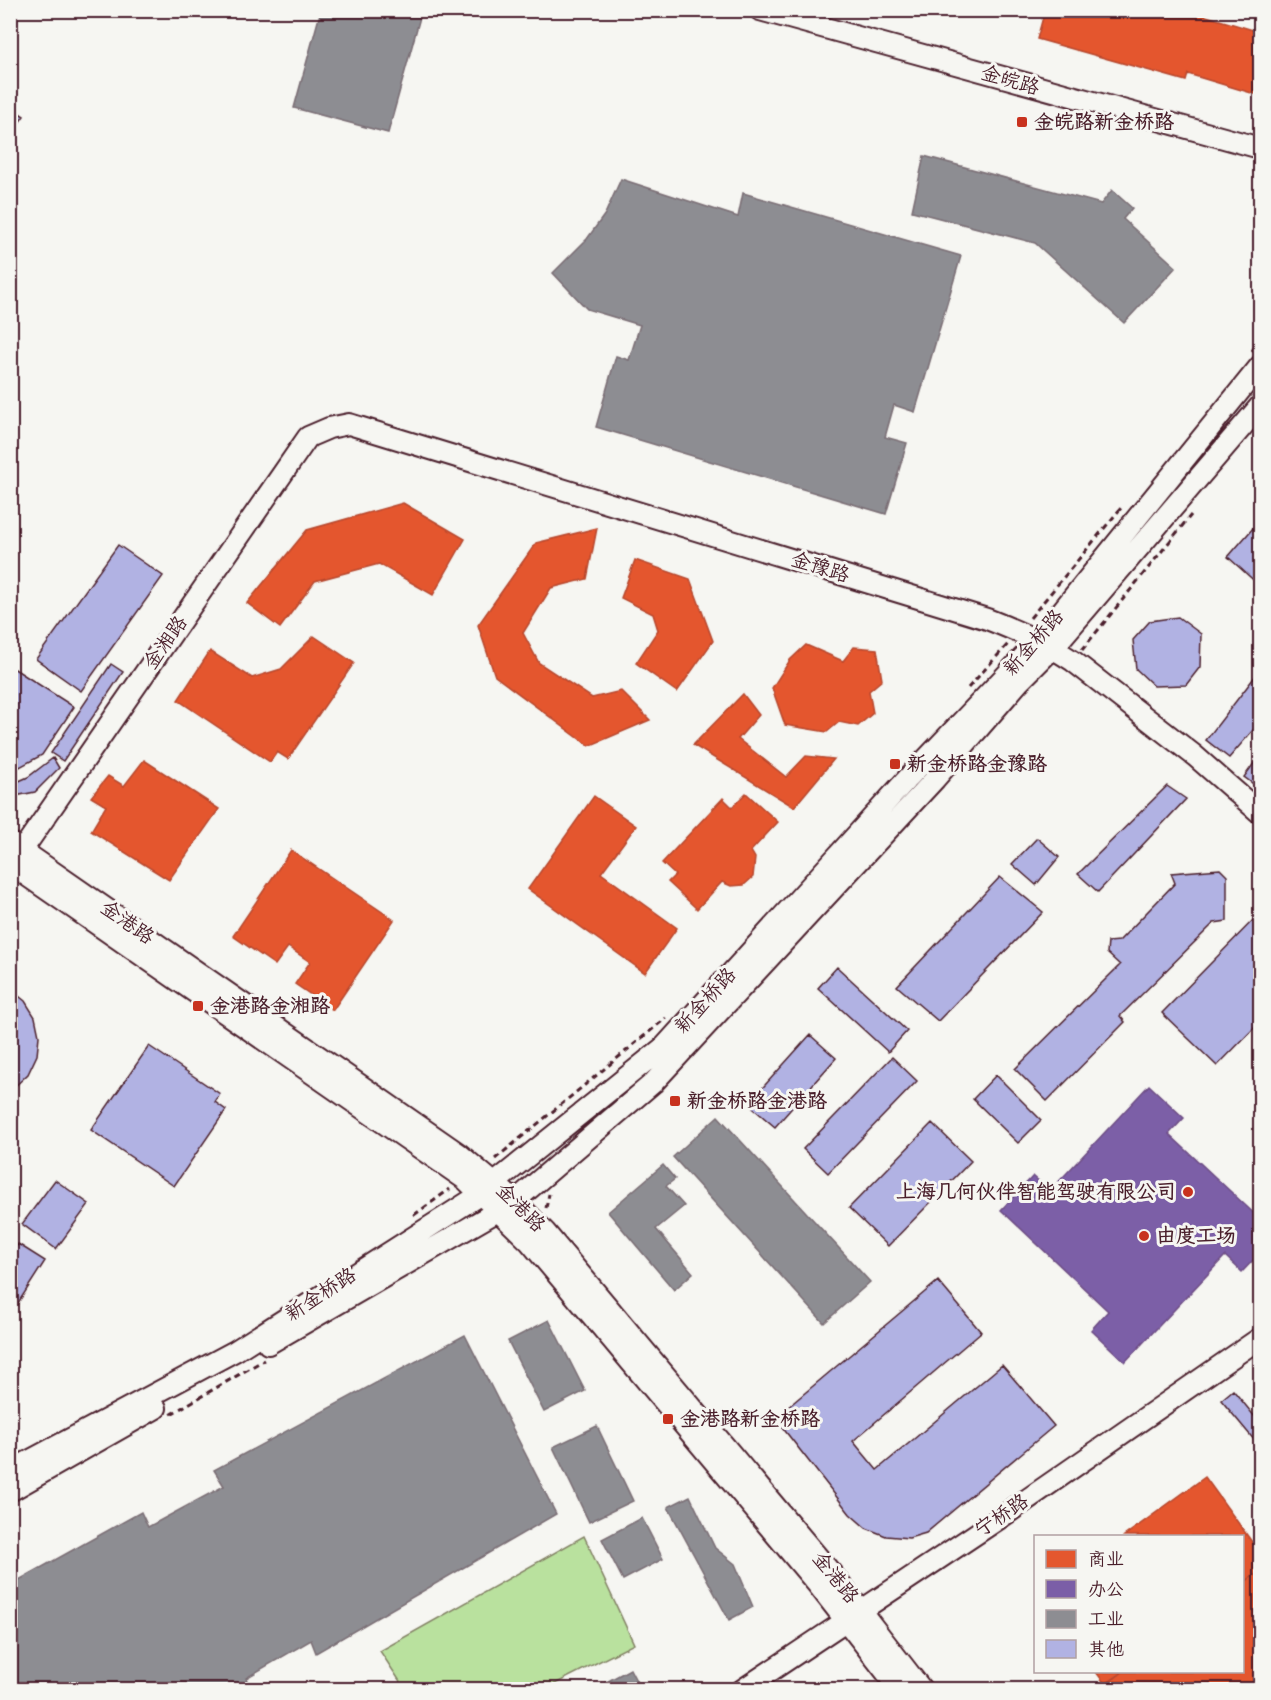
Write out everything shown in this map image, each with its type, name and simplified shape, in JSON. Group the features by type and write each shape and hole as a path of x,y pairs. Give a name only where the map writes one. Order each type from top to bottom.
{"street":[{"name":"金皖路","path":"760,10 1260,148"},
{"name":"新金桥路","path":"10,1491 507,1206 653,1083 934,779 1019,682 1253,362"},
{"name":"新金桥路","path":"10,1472 235,1351 473,1186 665,1046 908,778 1046,644 1260,406"},
{"name":"金豫路","path":"329,428 350,424 987,619 1019,631 1046,644 1195,756 1260,813"},
{"name":"金湘路","path":"13,858 308,437 329,428"},
{"name":"金港路","path":"13,858 473,1186 545,1232 853,1615 922,1689"},
{"name":"宁桥路","path":"742,1689 1010,1512 1260,1338"},
{"name":"金港路","path":"853,1615 900,1689"}],"path":[{"path":"1253,362 1260,340"},
{"path":"963,694 1125,504"},
{"path":"407,1221 473,1186 671,1014"},
{"path":"444,1184 473,1186"}],"green space":[{"path":"584,1536 634,1644 545,1689 405,1689 380,1651"}],"building: 商业":[{"path":"1045,10 1186,10 1260,32 1260,82 1255,94 1188,74 1186,81 1037,39"},
{"path":"403,503 465,539 433,595 379,564 315,581 280,628 247,603 307,530"},
{"path":"597,528 587,579 551,588 523,633 539,663 592,698 621,691 650,720 589,746 495,676 478,625 536,543"},
{"path":"635,560 690,579 713,641 677,692 636,663 658,630 653,614 621,598"},
{"path":"314,636 354,663 288,759 277,752 270,762 178,700 210,651 252,678 281,669"},
{"path":"806,645 843,661 854,647 877,649 882,680 869,691 873,713 858,726 839,722 827,732 785,725 772,688 790,660"},
{"path":"743,694 759,715 738,739 786,777 806,756 834,759 794,807 693,745"},
{"path":"144,760 219,809 169,880 91,831 106,806 91,797 108,776 124,786"},
{"path":"746,793 778,822 751,851 755,858 753,877 744,885 731,886 722,882 697,909 668,882 675,875 662,863 723,798 732,807"},
{"path":"594,796 636,826 601,873 677,928 645,973 528,889"},
{"path":"291,850 394,920 333,1010 295,984 310,962 288,947 275,965 233,936"},
{"path":"1205,1477 1260,1553 1260,1571 1244,1583 1244,1535 1125,1535"},
{"path":"1260,1571 1260,1690 1099,1690 1122,1673 1244,1673 1244,1583"},
{"path":"1097,1673 1122,1673 1105,1684"}],"building: 办公":[{"name":"由度工场","path":"1149,1085 1184,1118 1169,1134 1260,1219 1260,1253 1242,1272 1225,1256 1125,1362 1091,1330 1108,1311 1001,1210 1033,1176 1050,1191"}],"building: 工业":[{"path":"321,10 422,10 388,133 294,108"},
{"path":"924,156 1101,204 1112,190 1132,208 1123,219 1176,267 1124,323 1035,243 912,211"},
{"path":"621,179 738,217 743,193 961,256 915,412 894,405 885,437 907,443 886,514 596,427 616,356 629,360 640,325 587,309 553,273 587,239 605,214"},
{"path":"718,1116 870,1282 824,1323 673,1157"},
{"path":"663,1165 675,1179 666,1186 684,1206 656,1229 693,1273 674,1290 608,1212"},
{"path":"549,1320 585,1391 544,1412 508,1341"},
{"path":"465,1335 556,1514 316,1653 311,1640 246,1678 251,1690 10,1690 10,1585 141,1512 148,1527 224,1486 214,1470"},
{"path":"597,1426 633,1501 589,1522 553,1447"},
{"path":"690,1496 715,1548 735,1564 753,1607 729,1620 668,1507"},
{"path":"642,1518 663,1559 623,1580 602,1539"},
{"path":"630,1669 641,1690 592,1690"}],"building: 其他":[{"path":"10,107 24,116 10,135"},
{"path":"1260,520 1260,586 1228,557"},
{"path":"118,545 163,576 81,691 36,659"},
{"path":"1178,617 1201,634 1200,667 1186,685 1154,686 1136,669 1133,640 1150,621"},
{"path":"111,664 123,672 63,761 51,753"},
{"path":"10,666 74,707 42,755 16,769 10,765"},
{"path":"1260,670 1260,722 1229,758 1206,740"},
{"path":"1260,755 1260,781 1256,786 1244,777"},
{"path":"53,758 59,768 35,792 10,797 10,785 28,777"},
{"path":"1167,786 1186,799 1098,892 1078,874"},
{"path":"1037,838 1059,857 1036,885 1012,864"},
{"path":"1220,869 1227,876 1227,921 1214,923 1120,1016 1125,1022 1047,1101 1015,1069 1120,965 1107,953 1108,942 1119,941 1175,883 1171,873"},
{"path":"1000,877 1043,912 938,1021 897,986"},
{"path":"1260,913 1260,1022 1217,1066 1162,1013"},
{"path":"837,967 907,1031 888,1052 818,988"},
{"path":"10,989 25,1001 35,1017 39,1036 37,1055 28,1074 10,1091"},
{"path":"810,1035 836,1058 775,1127 748,1104"},
{"path":"149,1046 220,1094 215,1102 226,1110 174,1186 91,1130"},
{"path":"892,1057 917,1081 828,1173 803,1149"},
{"path":"996,1075 1041,1120 1018,1143 973,1099"},
{"path":"932,1123 971,1161 888,1246 849,1208"},
{"path":"55,1180 89,1204 56,1249 22,1224"},
{"path":"18,1244 45,1261 18,1303 10,1298 10,1255"},
{"path":"938,1281 981,1332 853,1441 877,1470 1002,1365 1054,1426 926,1533 909,1538 886,1536 866,1528 850,1514 775,1418"},
{"path":"1233,1390 1260,1423 1260,1447 1221,1400"}],"place":[{"name":"金皖路新金桥路","path":"1022,122"},
{"name":"新金桥路金豫路","path":"895,764"},
{"name":"金港路金湘路","path":"198,1006"},
{"name":"新金桥路金港路","path":"675,1101"},
{"name":"上海几何伙伴智能驾驶有限公司","path":"1188,1192"},
{"name":"由度工场","path":"1144,1236"},
{"name":"金港路新金桥路","path":"668,1419"}]}
